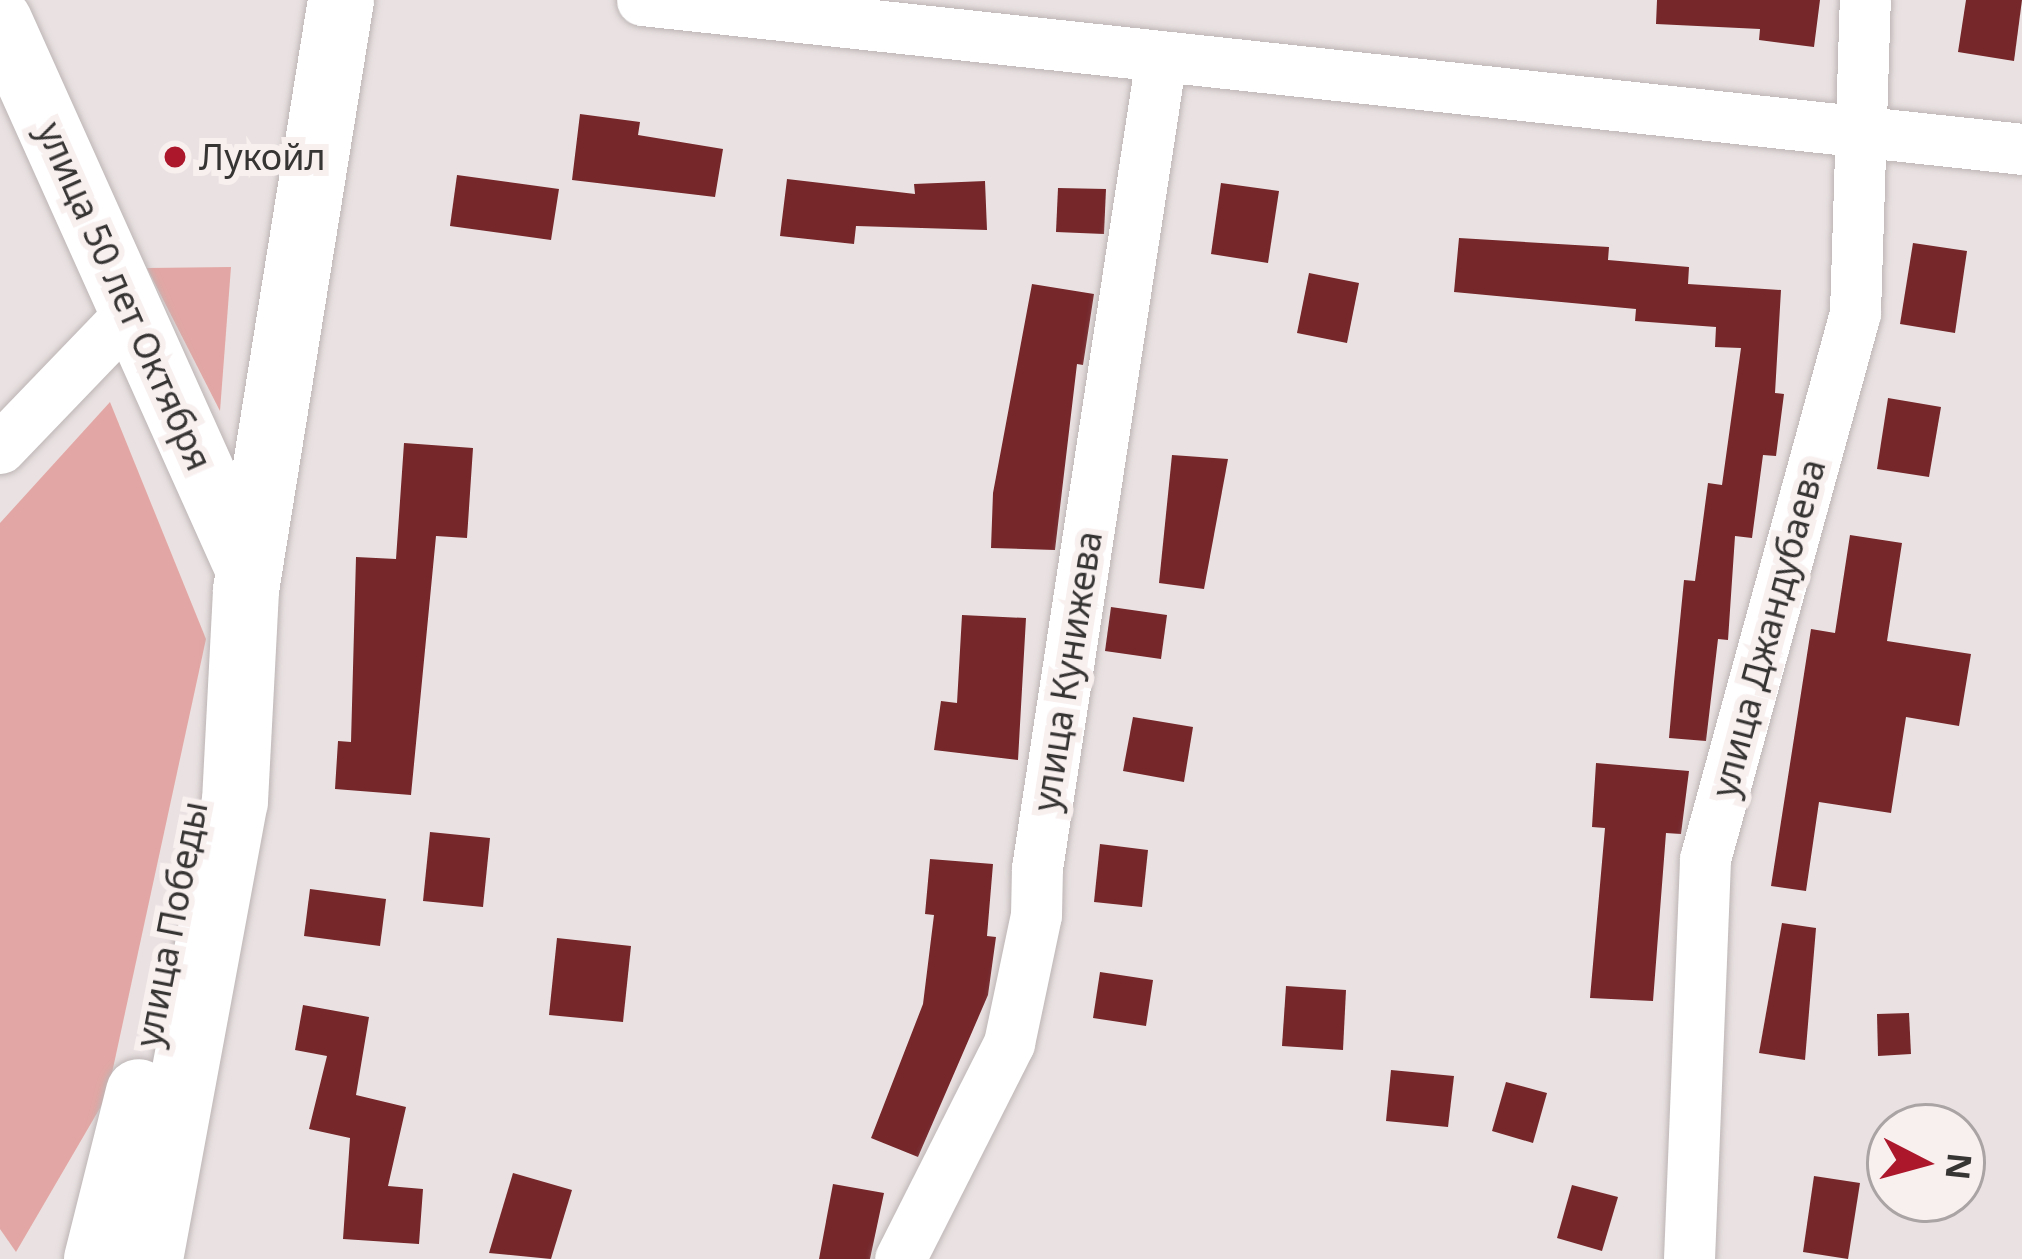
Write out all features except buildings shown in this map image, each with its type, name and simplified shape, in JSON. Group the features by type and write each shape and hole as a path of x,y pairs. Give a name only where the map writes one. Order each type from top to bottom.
{"highway":[{"name":"улица Победы","path":"98,1259 126,1162 194,797 247,581 340,0"},
{"name":"улица Победы","path":"150,1259 235,801 247,581"}],"main road":[{"name":"улица 50 лет Октября","path":"0,20 134,310 247,581"}],"street":[{"path":"642,0 2022,149"},
{"name":"улица Джандубаева","path":"1689,1259 1705,859 1855,314 1865,0"},
{"name":"улица Кунижева","path":"900,1259 1009,1043 1036,915 1036,868 1160,58"},
{"path":"13,434 134,310"},
{"path":"1660,1259 1691,1204"}],"shaded area":[{"path":"231,267 220,411 147,268"},
{"path":"110,402 206,639 107,1096 16,1252 0,1229 0,523"}],"place":[{"name":"Лукойл","path":"175,157"}]}
